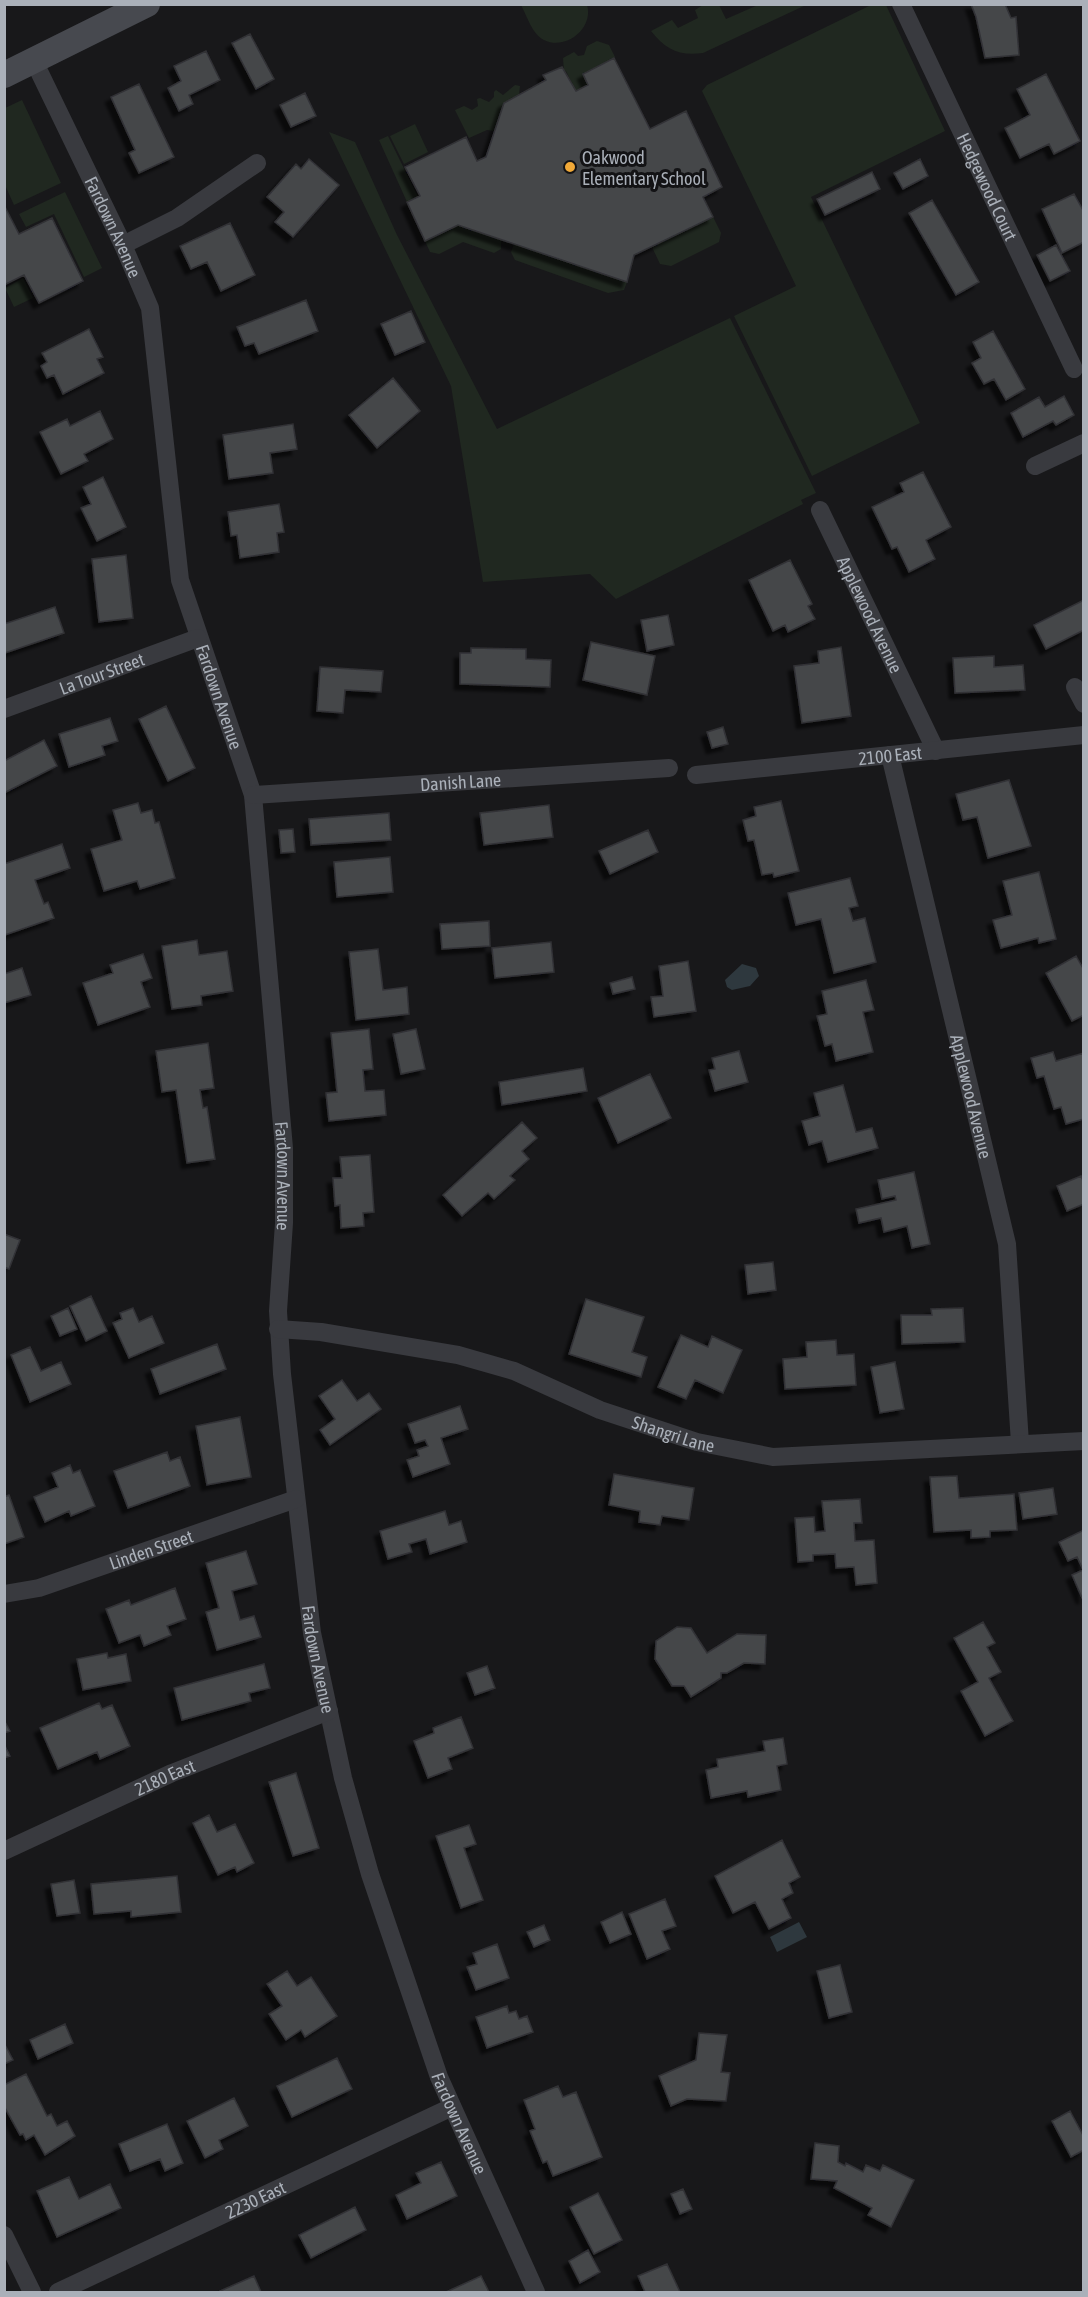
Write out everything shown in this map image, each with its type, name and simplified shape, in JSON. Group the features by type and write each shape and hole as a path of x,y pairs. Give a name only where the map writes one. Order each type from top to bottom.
{"main road":[{"path":"4,75 147,4"}],"street":[{"name":"Hedgewood Court","path":"901,4 1074,369"},
{"name":"Fardown Avenue","path":"34,61 145,295 153,323 176,556 184,596 253,795 284,1148 284,1223 278,1329 312,1633 329,1711 361,1845 428,2047 452,2107 536,2292"},
{"path":"123,245 177,218 256,163"},
{"path":"1035,466 1083,443"},
{"name":"Applewood Avenue","path":"820,510 936,751"},
{"name":"La Tour Street","path":"4,709 198,638"},
{"path":"1075,687 1083,704"},
{"name":"2100 East","path":"696,775 1083,735"},
{"name":"Applewood Avenue","path":"890,755 1007,1244 1020,1443"},
{"name":"Danish Lane","path":"253,795 669,768"},
{"name":"Shangri Lane","path":"278,1329 321,1332 458,1355 514,1371 600,1410 697,1442 752,1455 784,1456 1083,1441"},
{"name":"Linden Street","path":"4,1594 39,1588 296,1499"},
{"name":"2180 East","path":"4,1851 172,1773 329,1711"},
{"name":"2230 East","path":"58,2292 452,2107"},
{"path":"4,2235 32,2292"}],"shaded area":[{"path":"521,5 587,5 588,14 582,29 576,35 569,40 552,43 536,34"},
{"path":"703,5 719,5 726,19 758,5 806,5 703,53 687,54 674,50 662,43 651,31 672,20 678,28 698,18 695,10"},
{"path":"871,5 886,5 945,131 811,197 920,423 812,476 734,316 796,286 702,91 707,85"},
{"path":"597,41 609,45 615,57 584,74 588,85 576,91 566,71 564,72 563,58 574,52 578,56 584,55 587,46"},
{"path":"515,85 520,86 519,95 504,103 494,131 487,130 469,138 455,110 464,106 472,110 478,106 477,99 489,102 496,90 503,95"},
{"path":"22,100 61,183 14,205 5,185 5,108"},
{"path":"415,124 428,152 404,164 390,136"},
{"path":"329,132 355,142 397,235 497,429 730,318 816,493 801,500 803,504 616,599 590,574 483,582 451,386"},
{"path":"388,136 418,197 407,202 379,140"},
{"path":"65,192 102,268 84,277 54,214 26,227 19,214"},
{"path":"713,217 721,233 719,242 671,266 660,264 652,247"},
{"path":"458,225 501,239 501,249 494,253 463,242 439,254 430,252 425,241"},
{"path":"514,244 627,282 624,290 608,293 515,260 511,252"},
{"path":"23,278 33,298 14,307 5,288"},
{"path":"742,964 756,968 759,976 750,986 732,990 727,987 725,980"},
{"path":"799,1922 807,1937 777,1952 770,1937"}],"building":[{"path":"971,4 1005,4 1011,18 1016,17 1019,55 985,58"},
{"path":"250,34 274,79 256,89 232,43"},
{"path":"206,51 220,80 189,95 193,104 179,111 168,88 181,81 174,66"},
{"path":"614,58 650,129 686,111 722,187 703,197 713,217 634,255 627,282 458,225 425,241 407,202 420,196 405,167 466,137 477,161 486,157 504,103 546,80 543,75 562,67 576,91 588,85 583,74"},
{"path":"1046,74 1080,141 1054,154 1049,144 1020,158 1005,128 1030,115 1017,89"},
{"path":"139,84 174,157 139,173 129,153 135,150 111,97"},
{"path":"305,93 316,116 291,127 280,105"},
{"path":"309,159 339,185 293,237 275,222 284,212 267,197 296,164 301,169"},
{"path":"920,159 928,176 903,189 894,173"},
{"path":"872,172 880,189 825,215 817,199"},
{"path":"1074,194 1084,212 1084,242 1062,253 1042,209"},
{"path":"932,200 979,282 956,295 909,213"},
{"path":"4,205 19,234 52,218 83,281 39,303 24,275 4,285"},
{"path":"230,223 255,275 221,291 207,262 191,269 180,246"},
{"path":"1056,245 1070,271 1050,281 1037,255"},
{"path":"306,300 318,331 259,354 254,343 245,346 237,327"},
{"path":"411,311 425,342 395,355 381,324"},
{"path":"89,329 103,357 97,359 104,373 63,394 54,375 47,378 41,366 47,362 42,353"},
{"path":"993,331 1025,389 1006,400 994,379 984,384 972,363 981,358 973,342"},
{"path":"393,378 420,411 377,448 349,415"},
{"path":"1064,396 1074,415 1056,425 1053,421 1023,437 1011,413 1039,397 1045,407"},
{"path":"100,411 113,439 84,454 88,461 61,474 40,432 67,419 70,426"},
{"path":"293,424 297,449 270,453 273,473 229,479 223,435"},
{"path":"923,472 951,527 926,540 935,559 909,572 897,547 892,549 872,507 904,492 900,483"},
{"path":"103,477 126,527 97,541 81,508 91,504 83,487"},
{"path":"279,504 284,532 277,533 279,552 240,558 237,535 231,536 228,512"},
{"path":"126,555 133,618 99,622 92,559"},
{"path":"790,560 812,604 808,606 815,619 788,632 785,625 773,631 749,580"},
{"path":"1084,600 1084,630 1046,649 1034,625"},
{"path":"55,607 64,633 5,653 4,624"},
{"path":"668,615 674,645 647,651 641,620"},
{"path":"591,642 655,656 647,695 583,680"},
{"path":"841,647 851,716 802,723 794,666 819,663 818,651"},
{"path":"471,648 526,649 526,659 551,660 550,687 460,684 460,653 471,653"},
{"path":"994,656 994,667 1023,665 1025,690 955,693 953,658"},
{"path":"320,667 383,671 381,692 345,690 343,713 317,711"},
{"path":"166,706 195,768 168,781 139,719"},
{"path":"110,718 118,741 102,746 105,755 69,767 59,734"},
{"path":"723,727 728,744 712,748 707,732"},
{"path":"44,740 57,766 4,793 4,761"},
{"path":"1009,780 1031,846 988,858 977,817 963,820 956,794"},
{"path":"781,801 799,871 774,877 773,873 762,875 754,840 748,841 743,820 756,816 754,807"},
{"path":"138,803 141,813 152,810 155,823 159,822 175,878 140,889 137,881 104,891 91,849 122,840 113,810"},
{"path":"549,805 553,837 484,845 480,813"},
{"path":"389,813 391,840 311,845 309,819"},
{"path":"293,829 295,852 281,853 279,830"},
{"path":"648,830 658,852 610,874 599,851"},
{"path":"62,844 70,868 35,880 44,904 48,902 54,918 5,935 4,864"},
{"path":"390,857 393,892 337,897 334,862"},
{"path":"1039,872 1056,939 1039,943 1038,938 1001,948 993,920 1012,915 1003,881"},
{"path":"850,878 858,906 849,908 853,921 865,918 876,962 834,973 821,919 796,925 788,893"},
{"path":"489,921 490,946 442,949 440,924"},
{"path":"197,940 199,955 227,951 233,991 201,996 202,1005 172,1009 162,946"},
{"path":"551,942 554,972 495,978 492,948"},
{"path":"378,949 383,990 407,987 409,1014 356,1020 349,952"},
{"path":"143,954 152,978 141,982 150,1007 98,1025 83,983 113,973 110,965"},
{"path":"1076,956 1084,970 1084,1015 1072,1021 1046,973"},
{"path":"688,961 696,1011 654,1017 651,997 663,996 659,966"},
{"path":"22,968 31,995 4,1003 4,974"},
{"path":"632,977 635,989 613,994 610,983"},
{"path":"866,980 874,1010 863,1012 873,1052 836,1061 832,1044 825,1046 817,1016 827,1014 822,991"},
{"path":"369,1029 373,1069 363,1070 365,1091 384,1090 386,1115 329,1121 326,1093 337,1092 331,1033"},
{"path":"416,1029 425,1069 401,1074 393,1034"},
{"path":"208,1043 214,1088 200,1090 203,1108 207,1107 215,1159 187,1163 176,1090 162,1092 156,1051"},
{"path":"739,1051 748,1082 715,1091 709,1070 715,1069 712,1058"},
{"path":"1053,1052 1056,1061 1084,1053 1084,1119 1066,1124 1061,1107 1054,1109 1044,1076 1037,1078 1031,1058"},
{"path":"583,1068 587,1091 502,1105 499,1082"},
{"path":"650,1074 671,1118 618,1143 598,1098"},
{"path":"843,1085 856,1132 872,1128 878,1148 828,1162 822,1141 809,1145 802,1121 820,1116 814,1093"},
{"path":"522,1122 537,1138 522,1151 529,1159 510,1176 515,1180 494,1199 488,1193 462,1216 443,1195"},
{"path":"370,1155 374,1212 363,1213 364,1226 341,1228 340,1205 335,1206 333,1178 342,1178 340,1157"},
{"path":"914,1172 930,1244 912,1248 907,1226 884,1232 881,1218 859,1223 856,1209 896,1200 895,1196 882,1199 878,1180"},
{"path":"1081,1176 1084,1183 1084,1204 1067,1211 1057,1186"},
{"path":"4,1234 20,1240 9,1269 4,1267"},
{"path":"773,1262 776,1290 748,1294 745,1265"},
{"path":"91,1296 107,1331 86,1341 70,1306"},
{"path":"586,1299 644,1317 632,1352 647,1357 641,1377 569,1354"},
{"path":"68,1308 77,1329 60,1336 51,1316"},
{"path":"133,1308 139,1322 152,1316 164,1343 129,1358 113,1323 122,1319 120,1313"},
{"path":"963,1308 965,1342 902,1344 901,1315 932,1315 931,1309"},
{"path":"681,1335 708,1347 712,1336 742,1350 723,1393 695,1380 686,1399 658,1387"},
{"path":"836,1340 837,1355 854,1354 856,1385 785,1389 783,1359 807,1357 806,1342"},
{"path":"217,1344 226,1369 160,1394 151,1369"},
{"path":"30,1347 41,1371 61,1362 71,1384 30,1402 11,1355"},
{"path":"895,1362 904,1409 880,1413 871,1367"},
{"path":"342,1380 357,1401 369,1393 381,1409 330,1445 320,1430 335,1419 319,1396"},
{"path":"460,1406 468,1429 441,1438 450,1464 413,1477 407,1460 419,1456 417,1450 428,1446 425,1440 415,1443 408,1424"},
{"path":"240,1417 251,1477 207,1485 196,1426"},
{"path":"167,1452 170,1461 180,1457 190,1486 128,1508 114,1471"},
{"path":"70,1465 73,1473 80,1470 95,1506 71,1516 69,1511 45,1522 34,1497 58,1487 52,1473"},
{"path":"614,1474 694,1488 689,1520 662,1516 660,1525 639,1522 640,1511 609,1505"},
{"path":"957,1476 959,1498 1014,1494 1017,1530 990,1531 990,1537 971,1538 971,1530 934,1532 930,1477"},
{"path":"1053,1488 1057,1514 1023,1519 1019,1493"},
{"path":"9,1495 24,1537 4,1544 4,1497"},
{"path":"860,1499 862,1523 854,1523 855,1541 874,1540 877,1583 856,1585 854,1567 836,1568 835,1554 813,1555 813,1561 798,1562 795,1518 814,1517 815,1532 825,1531 822,1501"},
{"path":"445,1511 449,1525 461,1521 467,1542 430,1554 426,1539 409,1544 412,1552 388,1559 380,1531"},
{"path":"1084,1530 1084,1598 1082,1598 1072,1575 1083,1570 1077,1557 1068,1561 1059,1542"},
{"path":"246,1551 257,1584 232,1591 240,1620 254,1616 261,1637 217,1650 206,1612 219,1608 206,1563"},
{"path":"175,1588 186,1619 167,1626 171,1635 144,1646 140,1635 119,1643 106,1609 129,1600 131,1605"},
{"path":"983,1622 995,1643 987,1647 1001,1672 989,1678 1013,1721 985,1736 961,1691 978,1682 954,1638"},
{"path":"677,1627 691,1628 707,1653 737,1634 766,1635 765,1664 744,1663 727,1673 721,1673 721,1678 691,1697 684,1686 672,1686 655,1659 656,1641"},
{"path":"107,1653 108,1658 126,1654 131,1681 83,1690 77,1659"},
{"path":"264,1664 270,1688 249,1693 251,1701 182,1720 174,1688"},
{"path":"487,1666 495,1688 475,1695 467,1673"},
{"path":"99,1703 102,1709 112,1705 130,1746 100,1759 97,1752 58,1769 40,1728"},
{"path":"461,1717 473,1748 448,1758 452,1769 428,1778 414,1741 434,1733 433,1728"},
{"path":"4,1720 10,1731 4,1733"},
{"path":"783,1738 787,1764 777,1766 781,1790 748,1797 747,1791 711,1798 706,1770 718,1767 717,1759 765,1751 763,1741"},
{"path":"4,1744 10,1756 4,1758"},
{"path":"296,1773 319,1848 293,1856 269,1782"},
{"path":"209,1815 217,1832 235,1824 254,1863 237,1872 235,1867 218,1875 193,1823"},
{"path":"469,1825 476,1844 464,1848 483,1900 461,1908 436,1836"},
{"path":"782,1840 800,1877 789,1883 793,1893 782,1899 791,1918 769,1929 755,1902 733,1913 715,1876"},
{"path":"177,1876 181,1912 131,1917 131,1911 94,1914 91,1884"},
{"path":"74,1880 80,1913 57,1916 51,1884"},
{"path":"665,1899 676,1926 662,1931 670,1949 647,1959 629,1914"},
{"path":"622,1912 631,1934 610,1943 601,1922"},
{"path":"544,1925 550,1940 534,1947 527,1932"},
{"path":"497,1944 509,1978 476,1990 467,1967 477,1964 473,1953"},
{"path":"840,1965 852,2012 829,2018 817,1971"},
{"path":"287,1971 297,1986 311,1977 337,2016 305,2037 301,2030 286,2040 269,2014 282,2006 267,1984"},
{"path":"507,2006 509,2013 516,2011 519,2019 527,2016 533,2032 487,2048 476,2017"},
{"path":"65,2024 73,2043 38,2059 30,2040"},
{"path":"699,2033 727,2035 721,2072 730,2073 726,2101 687,2099 671,2106 659,2076 696,2060"},
{"path":"4,2043 13,2060 4,2064"},
{"path":"337,2058 352,2089 292,2117 277,2086"},
{"path":"26,2074 47,2116 51,2114 57,2126 67,2121 75,2136 45,2155 34,2135 26,2140 23,2134 20,2135 4,2106 4,2085"},
{"path":"558,2086 563,2097 576,2092 602,2157 553,2176 547,2161 543,2163 530,2131 535,2129 524,2100"},
{"path":"234,2098 248,2126 219,2140 223,2149 205,2158 187,2121"},
{"path":"1070,2111 1084,2137 1084,2150 1071,2157 1052,2121"},
{"path":"167,2124 183,2163 165,2171 160,2159 130,2171 119,2144"},
{"path":"815,2143 839,2146 838,2162 845,2166 846,2163 863,2172 866,2165 880,2171 883,2165 914,2180 891,2227 868,2215 872,2208 834,2188 837,2181 811,2179"},
{"path":"441,2162 457,2196 407,2219 396,2195 421,2183 416,2173"},
{"path":"69,2177 79,2199 110,2184 121,2208 57,2237 37,2191"},
{"path":"683,2189 692,2209 680,2214 671,2194"},
{"path":"598,2193 622,2240 594,2254 570,2207"},
{"path":"355,2207 366,2230 311,2258 299,2235"},
{"path":"588,2250 600,2272 580,2283 569,2261"},
{"path":"667,2264 680,2292 645,2292 638,2276"},
{"path":"254,2276 261,2292 220,2291"},
{"path":"481,2276 489,2292 446,2292"}],"place":[{"name":"Oakwood Elementary School","path":"570,167"}]}
